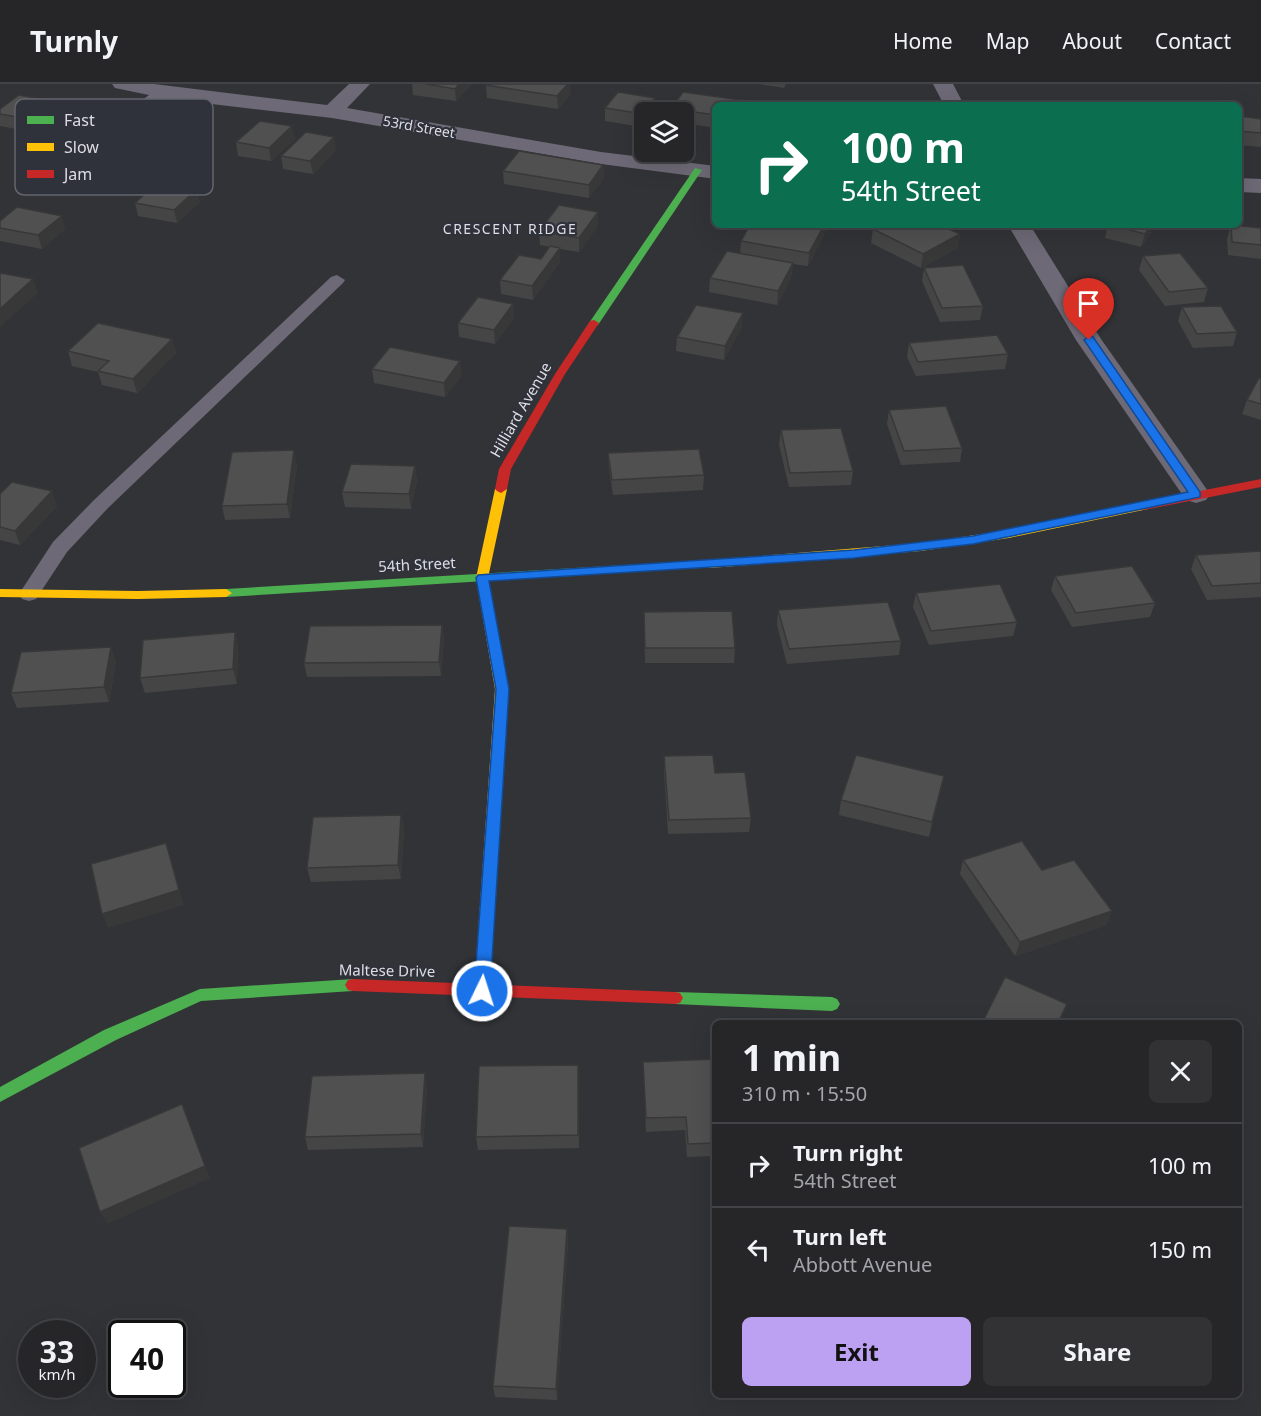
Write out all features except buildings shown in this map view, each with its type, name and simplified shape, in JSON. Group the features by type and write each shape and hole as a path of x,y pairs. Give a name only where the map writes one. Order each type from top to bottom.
{"street":[{"name":"53rd Street","path":"122,84 165,92 332,112 601,158 706,171"},
{"path":"332,112 360,84"},
{"path":"943,84 952,102"},
{"path":"156,99 165,92"},
{"name":"Hilliard Avenue","path":"482,991 502,689 482,578 505,469 560,374 706,171"},
{"path":"1242,185 1261,186"},
{"path":"1021,228 1089,340 1196,494"},
{"name":"54th Street","path":"0,593 84,597 482,578 854,554 973,540 1196,494 1261,483"},
{"name":"Maltese Drive","path":"0,1095 110,1035 200,995 364,984 482,991 832,1004"}],"lane":[{"path":"28,594 60,547 100,504 337,280"}],"traffic: fast":[{"path":"594,323 698,170"},
{"path":"226,593 710,564"},
{"path":"0,1095 110,1035 200,995 353,985"},
{"path":"675,998 832,1004"}],"traffic: slow":[{"path":"482,991 502,689 482,578 501,489"},
{"path":"710,564 921,547 1009,534 1144,506"},
{"path":"0,593 138,595 226,593"}],"traffic: jam":[{"path":"501,489 505,469 560,374 594,323"},
{"path":"1144,506 1261,483"},
{"path":"353,985 675,998"}],"district":[{"name":"CRESCENT RIDGE","path":"510,229"}],"route":[{"path":"482,991 502,689 482,578 854,554 973,540 1196,494 1089,340"}]}
